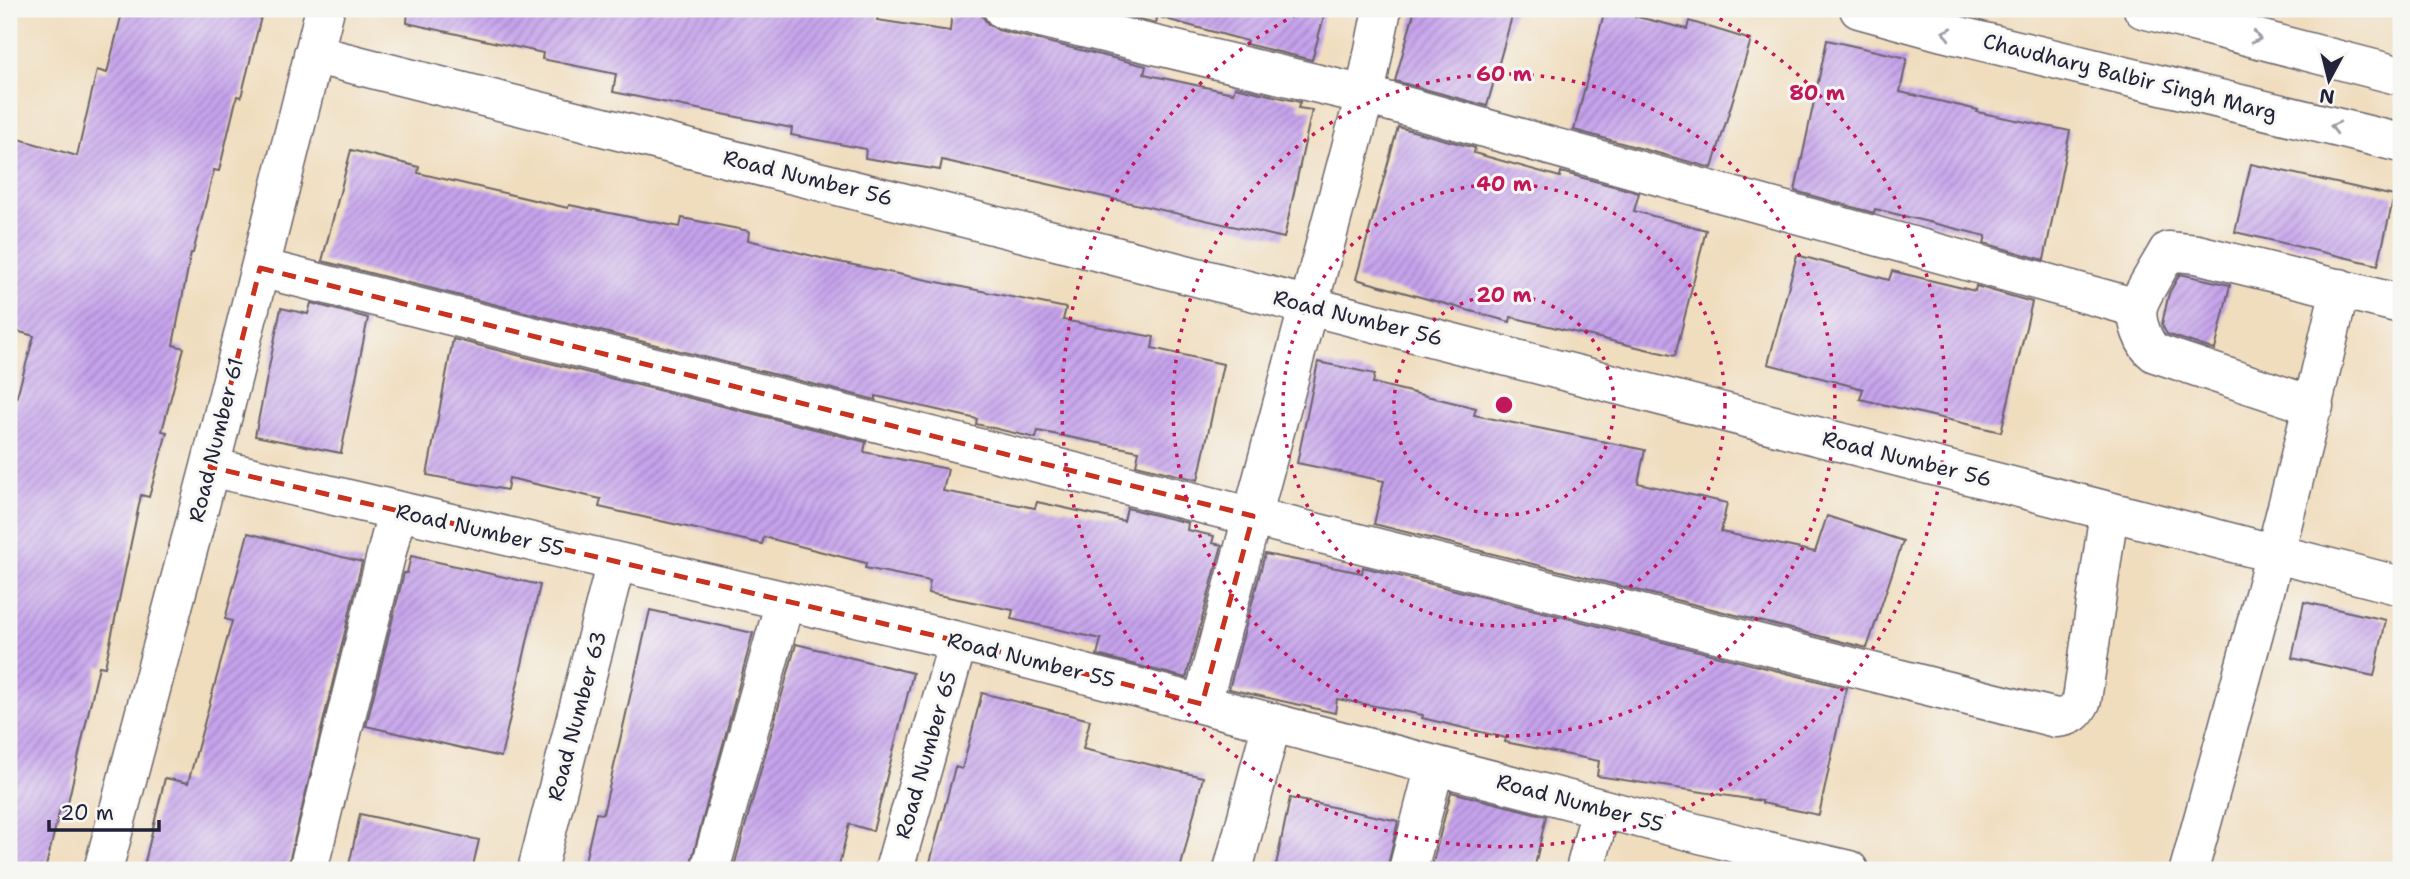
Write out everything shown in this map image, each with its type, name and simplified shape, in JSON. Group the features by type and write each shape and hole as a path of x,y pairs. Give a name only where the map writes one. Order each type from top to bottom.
{"street":[{"name":"Road Number 61","path":"103,870 210,467 325,9"},
{"path":"1003,9 1365,95 2137,308"},
{"path":"1202,704 1365,95 1382,9"},
{"name":"Chaudhary Balbir Singh Marg","path":"1860,9 1939,31 2401,143"},
{"path":"2143,9 2401,76"},
{"name":"Road Number 56","path":"313,54 2401,586"},
{"path":"2314,406 2155,353 2143,340 2137,308 2168,251 2197,254 2401,304"},
{"path":"260,268 2056,718 2068,717 2074,713 2082,700 2109,510"},
{"path":"2189,870 2276,553 2314,406 2340,288"},
{"name":"Road Number 55","path":"210,467 958,641 1601,808 1751,859 1849,870"},
{"path":"307,870 397,511"},
{"name":"Road Number 63","path":"537,870 616,562"},
{"path":"710,870 785,601"},
{"name":"Road Number 65","path":"894,870 958,641"},
{"path":"1233,870 1272,722"},
{"path":"1408,870 1435,765"},
{"path":"1585,870 1601,808"}],"highlighted area":[{"path":"260,268 1253,516 1202,704 958,641 210,467"}],"building":[{"path":"123,9 263,9 241,97 237,96 219,171 214,170 191,253 173,345 184,348 162,431 167,432 149,497 141,495 105,667 99,666 66,811 60,809 45,870 9,870 9,424 34,336 9,329 9,136 77,156 97,70 107,73"},
{"path":"408,9 843,9 878,15 877,20 950,31 952,9 982,9 982,16 988,24 998,30 1146,66 1144,74 1233,93 1235,87 1300,102 1298,108 1312,110 1284,238 942,160 940,170 865,158 866,149 791,135 792,128 613,92 616,74 542,59 543,53 407,23"},
{"path":"1097,9 1159,9 1156,23"},
{"path":"1163,9 1326,9 1312,60 1246,44 1247,41 1162,18"},
{"path":"1415,9 1514,9 1487,106 1395,81"},
{"path":"1605,9 1687,29 1689,21 1751,40 1712,168 1574,130"},
{"path":"1827,40 1907,58 1900,92 1978,110 1977,112 2070,131 2044,260 1984,243 1986,236 1875,209 1874,213 1795,191"},
{"path":"1398,127 1475,148 1474,153 1560,177 1561,172 1639,193 1634,211 1706,230 1675,356 1511,317 1510,322 1356,279"},
{"path":"351,150 419,167 418,173 568,208 569,205 680,227 682,218 749,231 748,240 829,260 1066,308 1063,320 1154,337 1152,348 1223,364 1198,480 1136,465 1139,451 1038,431 1036,438 976,424 977,419 876,396 876,400 322,261"},
{"path":"2251,164 2394,196 2378,265 2235,232"},
{"path":"1797,255 1889,280 1892,271 1975,291 1976,286 2032,302 2001,432 1860,399 1863,389 1768,364"},
{"path":"2180,274 2230,285 2215,350 2167,334 2164,329 2162,324 2169,293"},
{"path":"311,303 368,318 341,453 255,436 281,308 308,314"},
{"path":"453,339 866,442 864,452 948,469 943,491 1035,508 1037,502 1124,521 1127,508 1188,523 1187,530 1214,536 1212,543 1222,545 1186,678 1097,655 1101,639 1011,619 1013,610 928,593 930,581 865,568 866,563 764,537 762,544 599,507 601,499 509,478 507,490 427,475"},
{"path":"1318,362 1375,374 1373,383 1476,408 1474,415 1645,450 1638,483 1727,503 1721,532 1815,552 1827,516 1903,541 1867,648 1374,524 1384,481 1297,463"},
{"path":"248,533 362,562 287,870 143,870 165,778 188,783 232,621 225,619"},
{"path":"1265,554 1362,573 1363,567 1846,688 1819,815 1762,801 1597,776 1599,761 1505,742 1506,738 1422,718 1423,715 1337,699 1335,713 1229,689"},
{"path":"411,556 540,585 501,757 366,726 404,573 407,573"},
{"path":"2304,602 2386,620 2374,676 2292,658"},
{"path":"650,610 753,633 689,870 583,870 596,813 603,814"},
{"path":"796,644 913,673 873,831 849,824 838,870 733,870"},
{"path":"982,693 1090,720 1083,749 1203,777 1180,870 928,870 955,767 962,769"},
{"path":"1451,792 1546,816 1534,870 1431,870"},
{"path":"1290,798 1398,821 1387,870 1275,870"},
{"path":"360,814 479,840 472,870 348,870"}]}
